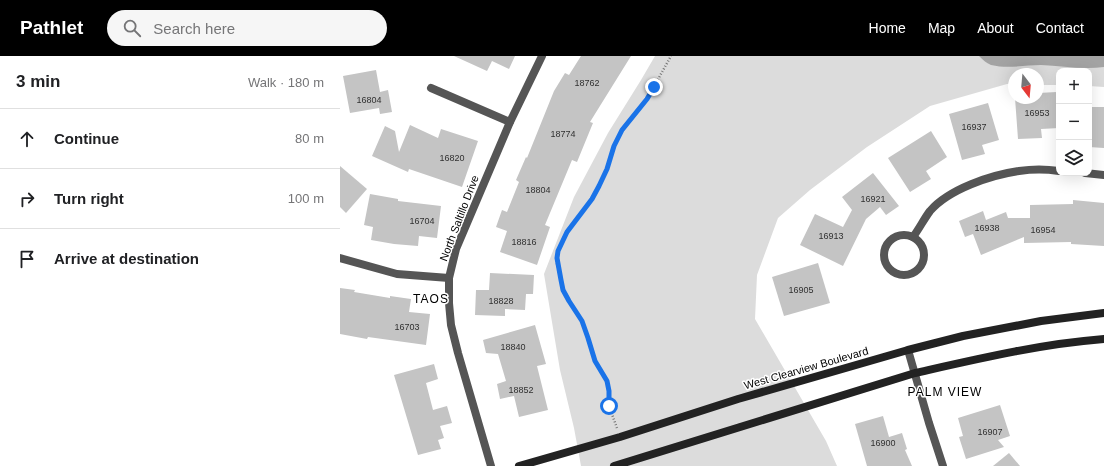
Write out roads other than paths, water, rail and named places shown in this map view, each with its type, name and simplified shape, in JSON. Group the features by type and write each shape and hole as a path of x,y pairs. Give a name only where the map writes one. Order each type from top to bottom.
{"street":[{"name":"North Saltillo Drive","path":"491,466 451,325 448,303 448,278 456,250 510,122 542,56"},
{"path":"431,88 510,122"},
{"path":"914,237 930,211 954,192 994,176 1019,171 1043,169 1056,170"},
{"path":"1092,174 1104,175"},
{"path":"901,235 914,237 919,241 924,252 922,265 918,270 907,276 895,274 886,265 883,259 885,246 889,241 901,235"},
{"path":"340,258 397,274 448,278"},
{"name":"West Clearview Boulevard","path":"519,466 746,396 908,350 963,336 1041,321 1104,313"},
{"path":"614,466 915,373 1011,352 1104,339"},
{"path":"908,350 943,466"}],"district":[{"name":"TAOS","path":"431,299"},
{"name":"PALM VIEW","path":"945,392"}]}
